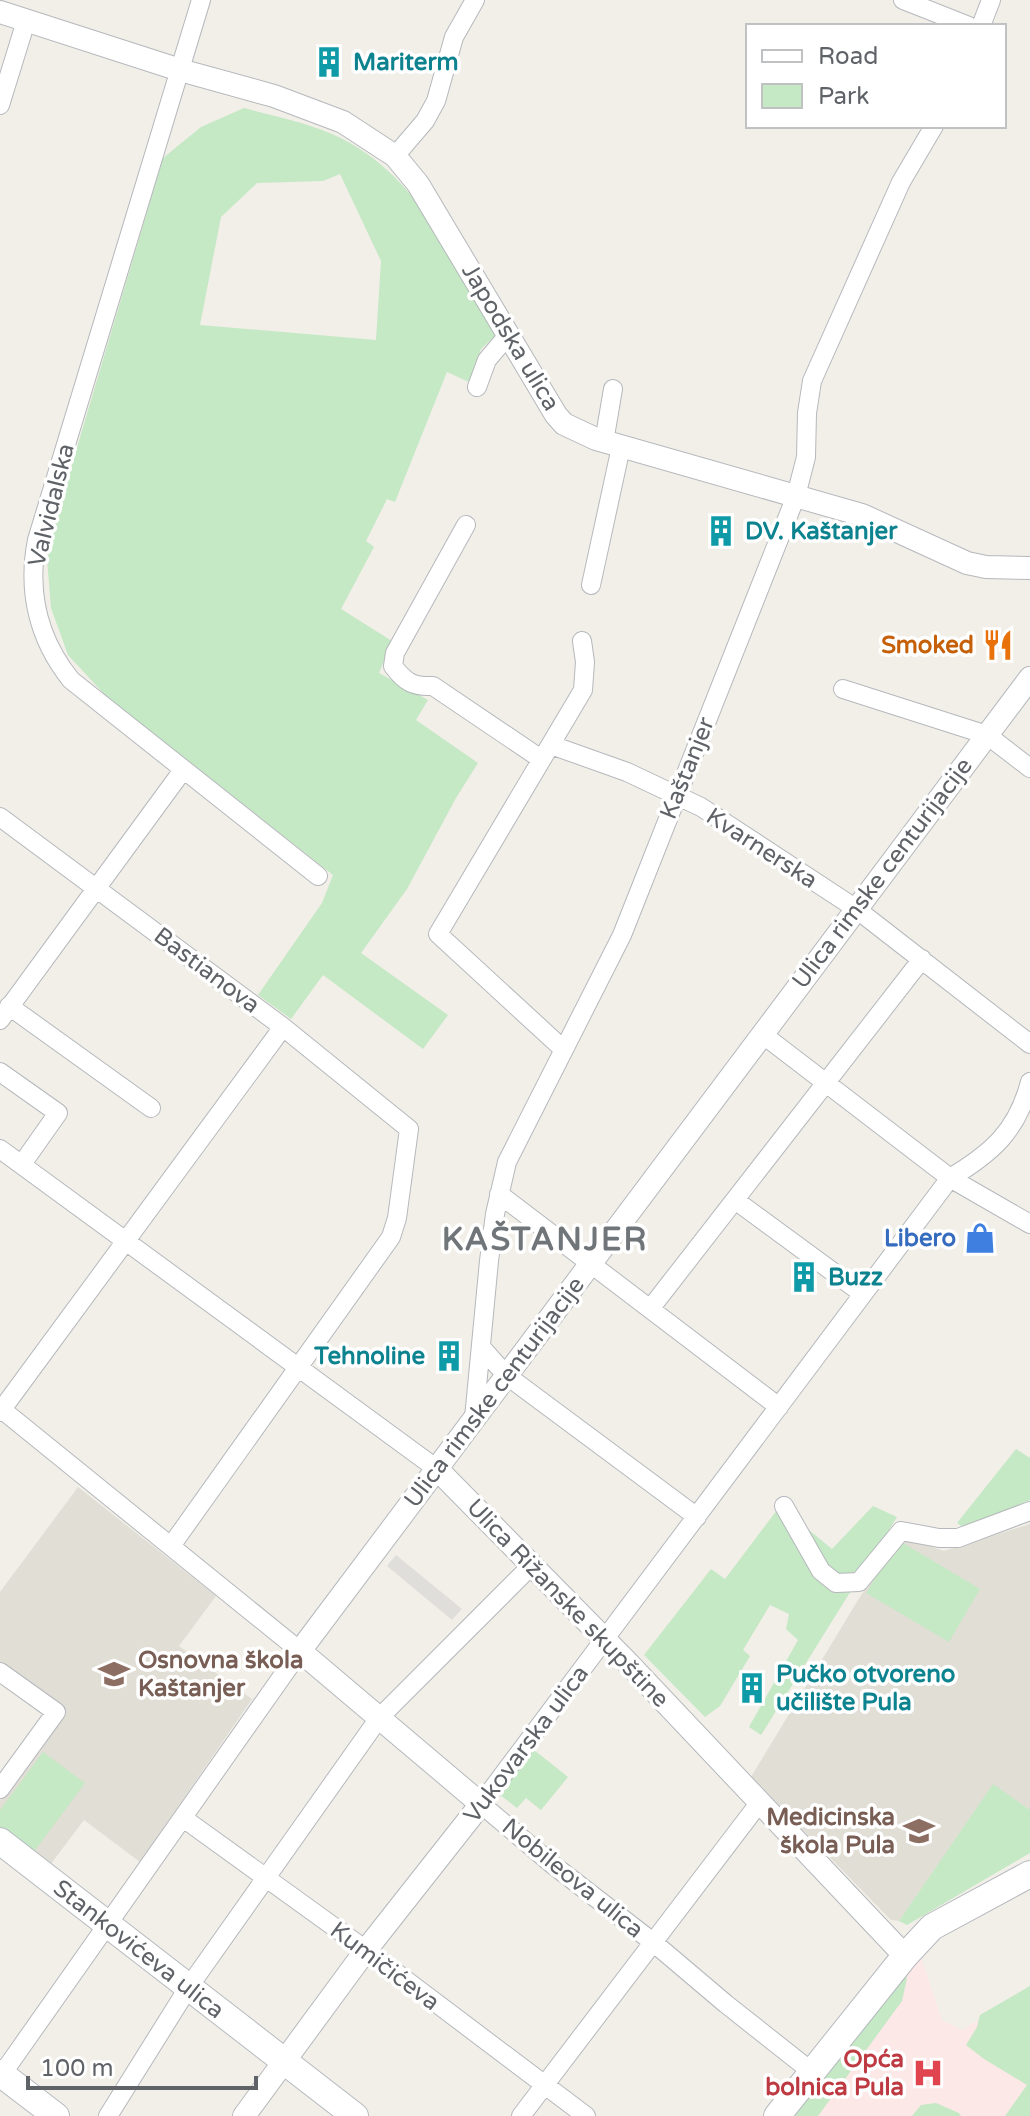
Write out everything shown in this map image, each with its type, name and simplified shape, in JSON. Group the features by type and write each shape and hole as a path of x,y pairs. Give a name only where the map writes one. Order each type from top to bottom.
{"main road":[{"name":"Stankovićeva ulica","path":"0,1841 355,2116"},
{"path":"777,2116 905,1956 932,1927 1030,1874"},
{"path":"1,2075 56,2116"}],"street":[{"path":"180,70 201,0"},
{"path":"395,156 425,121 436,101 454,37 475,0"},
{"path":"903,0 964,24"},
{"path":"982,24 991,0"},
{"name":"Japodska ulica","path":"0,12 180,70 274,96 343,122 395,156 418,184 564,424 613,444 880,522 967,563 986,567 1030,568"},
{"path":"0,105 26,21"},
{"name":"Valvidalska","path":"180,70 37,540 32,565 34,599 53,658 71,680 318,876"},
{"name":"Kaštanjer","path":"474,1418 499,1194 508,1157 622,935 796,496 806,457 807,413 812,381 901,182 933,128"},
{"path":"477,387 487,360 509,334"},
{"path":"591,585 613,444 613,389"},
{"name":"Kvarnerska","path":"466,525 395,653 393,666 404,681 418,687 433,686 546,752 627,772 701,807 855,908 1030,1044"},
{"path":"563,1049 438,934 583,690 585,662 582,641"},
{"name":"Ulica rimske centurijacije","path":"1,2075 300,1651 1030,678"},
{"path":"843,689 987,735 1030,768"},
{"path":"151,1108 5,1013 183,770"},
{"name":"Bastianova","path":"0,817 283,1027 409,1129 397,1218 391,1237 297,1367"},
{"path":"650,1309 922,959"},
{"path":"1,1410 283,1027"},
{"path":"762,1034 950,1178 1030,1224"},
{"path":"0,1072 58,1113 22,1164"},
{"name":"Vukovarska ulica","path":"244,2116 950,1178 999,1143 1026,1109 1030,1082"},
{"name":"Ulica Rižanske skupštine","path":"0,1149 437,1469 605,1639 905,1956"},
{"path":"499,1194 779,1407"},
{"path":"735,1200 863,1294"},
{"path":"481,1347 506,1375 697,1517"},
{"path":"171,1546 297,1367"},
{"name":"Nobileova ulica","path":"1,1410 300,1651 552,1864 812,2072"},
{"path":"784,1506 821,1571 836,1583 859,1582 901,1531 958,1538 1030,1511"},
{"path":"108,2116 188,1988 379,1718 531,1566"},
{"path":"0,1672 56,1712 0,1789"},
{"path":"521,2116 760,1802"},
{"name":"Kumičićeva","path":"183,1818 366,1950 586,2116"}],"shaded area":[{"name":"Osnovna škola Kaštanjer","path":"78,1487 216,1596 179,1646 252,1699 140,1862 84,1820 47,1869 0,1834 0,1801 64,1714 0,1666 0,1592"},
{"path":"1030,1524 1030,1810 993,1785 899,1921 891,1920 751,1777 858,1600 901,1536 944,1551"},
{"path":"396,1555 462,1609 452,1620 387,1566"},
{"name":"Opća bolnica Pula","path":"919,1951 942,2020 962,2030 1030,1989 1030,2116 792,2116"}],"green space":[{"path":"244,108 322,130 361,150 387,170 430,220 497,334 481,349 469,382 447,372 395,502 387,499 366,541 374,547 341,609 392,641 379,673 428,700 416,720 478,763 407,889 361,953 448,1015 423,1049 323,975 291,1019 258,995 322,903 333,875 105,695 68,655 51,608 47,559 59,508 163,158 201,127","holes":["340,174 381,261 376,340 200,325 221,217 257,183 323,181"]},
{"path":"1016,1449 1030,1458 1030,1500 965,1528 957,1523"},
{"path":"780,1506 832,1549 873,1506 897,1517 761,1735 749,1727 798,1640 786,1629 789,1614 770,1605 743,1650 750,1656 720,1706 705,1717 644,1655 711,1569 725,1579"},
{"path":"898,1540 980,1589 949,1642 866,1593"},
{"path":"529,1746 568,1777 541,1810 526,1798 517,1808 495,1791"},
{"path":"43,1752 85,1783 33,1853 0,1828 0,1810"},
{"path":"993,1784 1030,1810 1030,1853 907,1925 899,1921"},
{"path":"903,1970 907,1978 902,2001 818,2116 785,2116"},
{"path":"1030,1986 1030,2116 1005,2116 1027,2085 966,2045 980,2015"},
{"path":"936,2103 961,2116 912,2116 921,2105"}],"place":[{"name":"Mariterm","path":"329,62"},
{"name":"DV. Kaštanjer","path":"721,531"},
{"name":"Smoked","path":"998,645"},
{"name":"Libero","path":"980,1238"},
{"name":"Buzz","path":"804,1277"},
{"name":"Tehnoline","path":"449,1356"},
{"name":"Osnovna škola Kaštanjer","path":"114,1674"},
{"name":"Pučko otvoreno učilište Pula","path":"752,1688"},
{"name":"Medicinska škola Pula","path":"919,1831"},
{"name":"Opća bolnica Pula","path":"928,2073"}],"district":[{"name":"KAŠTANJER","path":"545,1239"}]}
